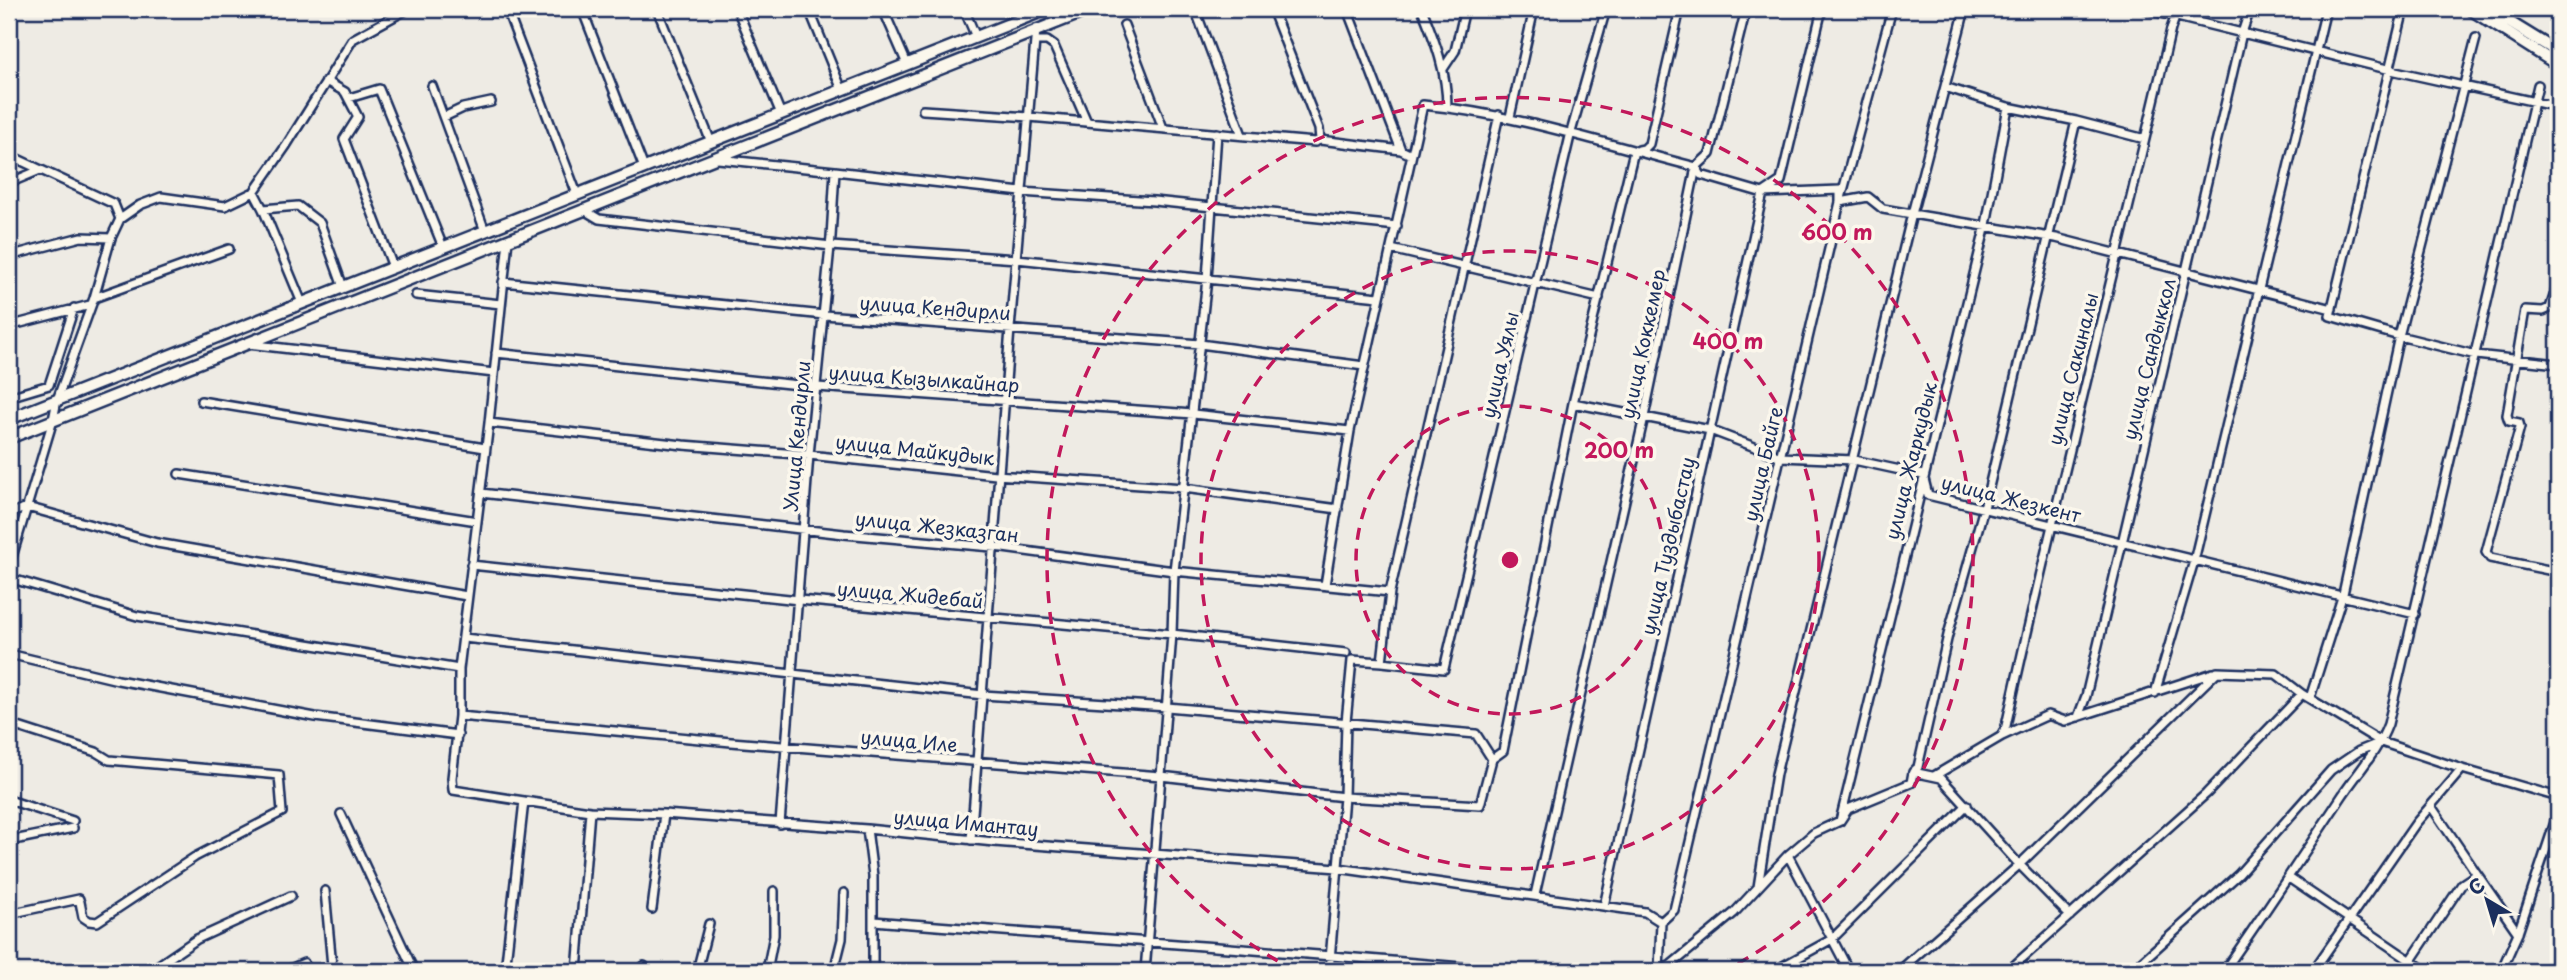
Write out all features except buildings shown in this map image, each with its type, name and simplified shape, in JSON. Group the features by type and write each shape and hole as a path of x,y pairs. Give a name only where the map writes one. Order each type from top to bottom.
{"main road":[{"path":"9,419 1047,9"},
{"path":"9,438 1091,9"},
{"path":"2470,9 2558,65"},
{"path":"2488,9 2558,52"},
{"path":"932,54 938,69"},
{"path":"100,383 106,399"}],"street":[{"path":"9,567 57,400 111,238 120,219 140,205 161,197 225,206 254,192 353,39 408,9"},
{"path":"582,9 643,168"},
{"path":"657,9 711,142"},
{"path":"737,9 781,114"},
{"path":"809,9 842,90"},
{"path":"883,9 906,64"},
{"path":"964,9 976,37"},
{"path":"1195,9 1242,135"},
{"path":"1272,9 1314,117 1320,140"},
{"path":"1347,9 1401,150"},
{"path":"1422,9 1443,69 1447,86 1447,107"},
{"path":"1443,69 1455,51 1465,9"},
{"path":"1510,117 1534,9"},
{"name":"улица Уялы","path":"1381,662 1444,669 1571,132 1606,9"},
{"path":"1634,151 1644,149 1649,144 1680,9"},
{"name":"улица Коккемер","path":"1535,895 1644,417 1696,167 1710,154 1746,9"},
{"name":"улица Туздыбастау","path":"1604,906 1763,193 1781,181 1822,9"},
{"name":"улица Байге","path":"1661,922 1674,910 1840,202 1892,9"},
{"path":"1758,887 1776,774 1912,214 1965,9"},
{"path":"2145,9 2177,13 2316,52 2558,107"},
{"name":"улица Сандыккол","path":"2078,716 2086,696 2120,543 2250,9"},
{"path":"2155,693 2194,561 2326,9"},
{"path":"2331,312 2404,9"},
{"name":"улица Сакиналы","path":"2002,736 2177,13"},
{"path":"510,18 577,194"},
{"path":"1124,25 1163,128"},
{"path":"971,840 1004,400 1036,29"},
{"path":"2310,698 2342,598 2364,508 2399,336 2476,38"},
{"path":"1036,41 1047,41 1054,46 1087,122"},
{"path":"326,81 345,92 358,117 344,139 393,267"},
{"path":"2224,971 2355,776 2381,742 2398,688 2538,85"},
{"path":"432,86 485,231"},
{"path":"1945,87 2008,107 2145,139"},
{"path":"349,98 379,89 443,247"},
{"path":"444,117 463,108 491,102"},
{"path":"1325,585 1350,431 1423,105 1510,117 1571,132 1696,167 1701,175 1763,193 1840,190 1840,202 1868,197 1883,209 2050,237 2260,289 2399,336 2476,355 2558,364"},
{"name":"улица Жаркудык","path":"1840,821 1986,225 2008,107"},
{"path":"923,110 1315,142 1320,140 1401,150 1411,155"},
{"path":"1329,971 1344,797 1346,722 1352,660 1381,662 1390,593 1499,115"},
{"path":"1661,922 1660,971 1734,913 1788,856 1814,833 1840,821 1848,809 1911,783 1913,772 1919,767 1948,635 1984,509 2076,121"},
{"path":"1145,971 1167,707 1174,571 1207,279 1217,133"},
{"path":"464,638 983,695 1167,707 1476,734 1492,759 1503,751 1573,403 1634,151"},
{"path":"9,155 114,204 120,219"},
{"path":"715,159 1021,192 1211,207 1397,226"},
{"path":"9,183 40,170"},
{"name":"Улица Кендирли","path":"780,824 809,455 831,246 835,171"},
{"path":"254,192 302,303"},
{"path":"263,209 298,206 320,223 343,287"},
{"path":"584,210 599,219 831,246 1017,259 1380,297"},
{"path":"9,256 81,237 111,238"},
{"path":"9,654 118,680 315,717 458,735 459,669 508,240"},
{"path":"9,326 74,308 229,249"},
{"path":"1391,249 1599,298"},
{"name":"улица Кендирли","path":"503,282 824,315 1200,344 1364,366"},
{"path":"2558,284 2550,307 2543,311 2525,310 2507,419 2519,423 2520,427 2486,554 2490,558 2558,572"},
{"path":"416,295 501,304"},
{"path":"9,397 49,385 74,308"},
{"path":"245,344 494,373"},
{"name":"улица Кызылкайнар","path":"496,353 817,387 1193,414 1350,431"},
{"path":"201,401 485,448"},
{"name":"улица Жезкент","path":"1573,403 1710,430 1781,457 1854,460 1923,475 1928,495 2415,614"},
{"name":"улица Майкудык","path":"489,423 683,445 999,475 1184,488 1338,509"},
{"path":"179,474 477,521"},
{"name":"улица Жезказган","path":"481,493 993,547 1174,571 1390,593"},
{"path":"9,514 27,507 157,543 467,596"},
{"name":"улица Жидебай","path":"471,565 1346,653"},
{"path":"9,578 137,615 459,669"},
{"path":"1934,776 2002,736 2048,715 2065,721 2217,672 2240,672 2276,674 2302,694 2381,742 2558,797"},
{"path":"1899,971 2019,865 2217,672"},
{"path":"2008,971 2206,794 2302,694"},
{"name":"улица Иле","path":"459,716 976,763 1161,776 1344,797 1480,805 1492,759"},
{"path":"9,724 96,752 109,760 279,775 282,813 195,857 97,922 83,917 80,901 9,914"},
{"name":"улица Имантау","path":"458,735 453,790 590,811 867,829 971,840 1338,868 1645,912 1661,922"},
{"path":"2131,971 2239,874 2331,769 2359,751 2381,742"},
{"path":"2313,971 2416,823 2462,769"},
{"path":"1913,772 1941,778 2019,865 2070,916"},
{"path":"9,800 73,824 9,841"},
{"path":"505,971 524,801"},
{"path":"1774,971 1832,939 1967,805"},
{"path":"2431,806 2518,933"},
{"path":"577,971 590,811"},
{"path":"2501,971 2518,933 2558,813"},
{"path":"341,814 414,971"},
{"path":"652,909 664,814"},
{"path":"867,829 873,876 873,971"},
{"path":"1788,856 1849,971"},
{"path":"2404,971 2462,884 2476,874"},
{"path":"2289,878 2426,971"},
{"path":"326,891 331,956 335,971"},
{"path":"767,971 774,935 774,891"},
{"path":"834,971 842,939 844,893"},
{"path":"150,971 197,939 291,896"},
{"path":"874,921 1147,943 1331,954 1504,971"},
{"path":"697,971 709,924"},
{"path":"285,971 304,963"},
{"path":"74,971 91,967"}]}
